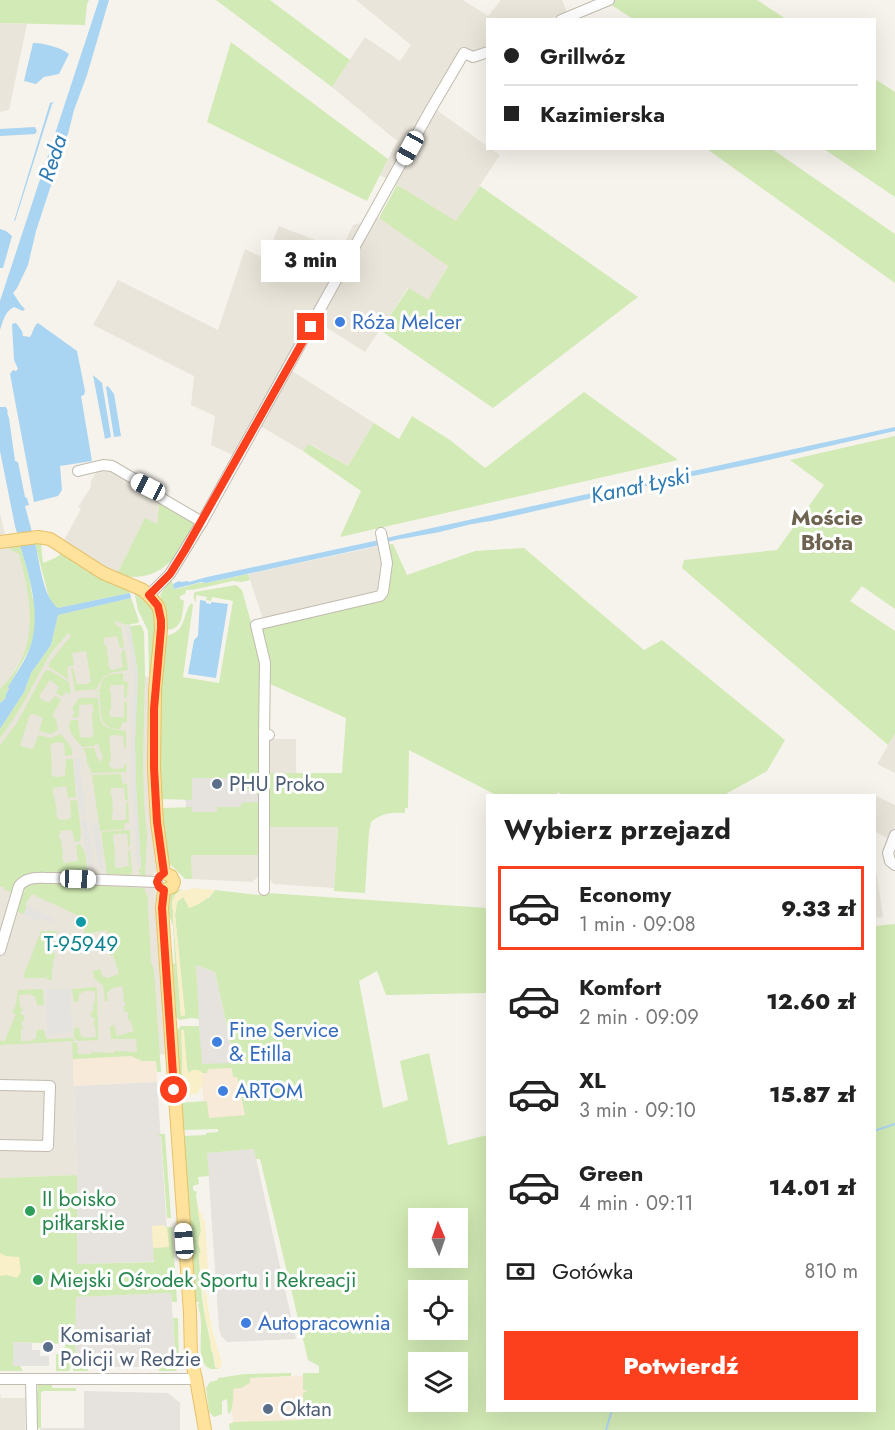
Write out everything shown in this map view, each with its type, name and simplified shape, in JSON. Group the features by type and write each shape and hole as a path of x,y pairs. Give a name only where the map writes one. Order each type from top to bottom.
{"main road":[{"path":"0,542 38,537 54,541 103,573 143,590 158,606 161,628 155,699 154,768 157,822 190,1313 191,1359 205,1430"}],"street":[{"path":"566,18 609,0"},
{"path":"149,595 170,574 202,522 464,53 472,57 486,53"},
{"path":"78,471 103,465 112,466 202,522"},
{"path":"264,890 267,735 265,663 256,625 380,596 383,592 387,563 381,534"},
{"path":"895,835 888,854 890,861 895,865"},
{"path":"0,950 19,886 27,880 52,878 162,882"},
{"path":"0,1085 50,1086 48,1146 0,1145"},
{"path":"0,1379 196,1379"},
{"path":"32,1379 32,1430"}],"shaded area":[{"path":"356,0 463,0 488,16 501,0 562,0 567,12 552,18 486,18 486,48 462,59 434,108 486,145 486,150 492,150 500,155 456,222 380,175 397,141 332,87 365,37 400,61 411,45"},
{"path":"0,23 27,24 9,110 0,112"},
{"path":"379,218 448,265 428,301 408,288 365,352 316,321 289,369 374,423 348,466 310,444 303,451 252,421 233,455 211,445 215,416 191,405 194,376 93,325 118,280 218,330 245,249 265,259 279,226 341,250 353,225"},
{"path":"102,468 149,490 159,505 157,525 145,519 117,574 64,540 81,509 78,507 91,487 91,481 98,469"},
{"path":"0,513 5,535 14,534 15,551 19,554 26,579 31,605 31,622 23,656 0,689"},
{"path":"379,546 383,574 376,593 263,619 248,574"},
{"path":"108,618 126,625 130,624 138,676 153,677 160,866 150,879 159,899 167,1054 73,1059 77,1175 0,1178 0,739 20,709 49,656 68,633"},
{"path":"130,626 138,674 135,742 141,866 137,867 131,742 134,675 126,627"},
{"path":"895,734 895,773 877,764"},
{"path":"268,739 296,739 296,773 268,773"},
{"path":"75,758 80,758 86,815 81,815 75,780"},
{"path":"184,772 258,773 258,828 187,827"},
{"path":"876,796 895,805 895,826 889,839 876,832"},
{"path":"87,819 94,869 89,869 81,820"},
{"path":"98,823 104,869 99,869 92,824"},
{"path":"268,827 338,827 334,888 274,884 268,877"},
{"path":"190,855 258,855 258,877 252,882 192,879"},
{"path":"876,868 883,917 876,918"},
{"path":"27,906 54,919 52,923 40,918 38,922 23,915"},
{"path":"196,965 215,972 235,1064 201,1065"},
{"path":"70,989 72,1033 47,1036 46,990"},
{"path":"156,1054 157,1082 74,1086 73,1059"},
{"path":"235,1064 247,1119 205,1122 201,1065"},
{"path":"157,1082 169,1261 77,1264 74,1086"},
{"path":"254,1149 296,1339 227,1342 221,1336 219,1328 207,1153"},
{"path":"171,1293 176,1367 75,1367 76,1297"},
{"path":"13,1342 32,1343 32,1350 40,1350 40,1356 49,1356 49,1366 13,1366"},
{"name":"Oktan","path":"303,1376 303,1390 306,1390 306,1393 303,1393 304,1420 233,1423 230,1379"},
{"path":"84,1391 168,1393 180,1403 180,1430 41,1430 41,1428 84,1428"},
{"path":"0,1393 1,1398 25,1398 25,1430 0,1430"}],"green space":[{"path":"0,0 89,0 85,25 0,23"},
{"path":"216,0 270,0 350,60 332,87"},
{"path":"613,0 757,0 784,18 631,18 607,2"},
{"path":"231,42 388,159 367,201 207,122"},
{"path":"876,80 895,92 895,197 825,150 876,150"},
{"path":"708,150 773,150 895,234 895,283"},
{"path":"397,185 456,221 480,186 638,297 493,408 380,330 409,288 428,300 448,266 379,218"},
{"path":"584,392 678,460 340,537 361,491 303,451 309,444 348,466 374,423 399,439 412,416 450,440 485,468"},
{"path":"895,436 895,609 862,586 850,601 895,631 895,734 888,745 682,568 684,560 777,550 824,485 790,460"},
{"path":"103,467 112,468 149,490 102,468 96,470"},
{"path":"149,490 164,502 189,516 194,522 191,534 184,546 182,545 177,554 163,568 137,577 117,574 145,518 157,524 159,505"},
{"path":"35,543 47,544 41,545 43,563 61,554 130,593 58,608 51,603"},
{"path":"393,544 407,575 475,551 524,548 644,650 662,640 785,740 767,771 726,794 561,794 558,792 557,794 494,794 409,750 408,808 405,808 405,813 387,814 371,822 365,893 334,891 338,827 268,827 268,773 342,773 346,718 268,683 262,629 379,601 386,545"},
{"path":"11,545 20,545 33,600 42,613 29,650 8,687 5,699 0,703 0,689 22,658 30,625 30,608 24,572 19,554 11,550"},
{"path":"248,574 250,580 186,590 185,594 180,596 180,599 184,601 178,625 165,630 164,607 160,595 169,582 172,581 174,589 178,589"},
{"path":"236,585 242,590 260,655 259,727 261,735 258,744 262,855 191,855 192,879 185,879 168,862 161,810 192,807 192,812 217,812 217,807 241,807 241,803 258,802 258,794 255,794 255,790 242,790 241,778 192,778 192,800 161,799 158,726 166,636 173,634 181,627 191,603 193,605 183,677 219,683 233,601 212,597 211,601 206,600 207,597 196,595 196,603 194,595 195,592"},
{"path":"134,590 147,601 155,615 153,677 149,677 148,631 138,610"},
{"path":"131,598 138,623 126,625 114,620 121,628 124,647 120,648 117,636 104,638 110,669 123,667 121,654 124,650 128,670 108,674 102,679 97,689 75,691 71,668 73,668 77,684 91,682 86,651 72,653 74,665 67,667 68,679 49,667 49,663 71,636 68,633 49,656 20,709 0,739 0,729 24,692 31,673 51,645 58,615"},
{"path":"141,625 144,632 145,674 143,760 147,835 145,876 140,876 139,869 141,866 135,742 138,674 130,626"},
{"path":"49,670 69,682 71,692 69,694 65,692 61,696 56,693 59,687 50,680 39,698 49,703 55,696 61,700 52,716 56,719 58,730 51,734 39,731 43,718 30,714 20,745 33,749 39,735 51,738 61,734 72,749 72,755 65,756 64,743 51,744 51,769 52,776 65,776 66,759 73,759 76,797 68,798 66,786 53,788 53,795 58,819 71,818 70,801 77,800 80,841 75,842 72,830 60,831 59,838 64,863 78,861 76,845 80,844 85,853 88,874 30,873 17,880 12,893 0,887 0,745 17,723 45,671"},
{"path":"123,673 123,681 128,682 127,697 124,698 124,685 111,685 109,692 111,692 110,717 124,717 124,703 127,700 127,722 122,723 120,729 104,723 100,696 96,696 100,695 100,692 95,691 100,690 102,681 107,676"},
{"path":"79,698 98,698 102,723 109,728 126,731 126,748 124,748 123,736 110,736 111,761 109,762 110,768 114,769 124,768 127,764 126,772 92,773 83,748 94,748 99,762 103,758 98,744 82,747 69,728 71,720 78,720 80,737 93,736 92,704 79,705 79,717 72,718 75,712 72,709"},
{"path":"121,774 122,783 127,784 128,800 125,800 124,788 111,788 113,813 111,814 113,820 126,820 126,803 128,803 129,822 124,824 125,829 100,831 92,775"},
{"path":"130,831 130,846 128,847 127,834 113,835 114,860 115,867 129,866 128,852 130,849 132,873 129,875 107,874 101,832"},
{"path":"38,883 144,888 148,898 150,959 154,970 161,1072 157,1072 156,1061 142,1061 131,1056 73,1059 72,1042 77,1043 78,1054 137,1052 136,1039 111,1039 110,1026 114,1025 117,1036 134,1031 128,1020 128,1012 125,1012 123,1007 126,1005 122,986 110,989 107,992 108,1001 105,1001 103,986 94,978 93,971 100,969 103,977 119,974 113,955 110,956 108,950 111,949 107,930 91,933 93,944 88,945 83,925 80,925 82,920 77,921 79,916 32,894 25,905 27,906 23,915 17,911 25,887"},
{"path":"183,889 179,891 172,905 181,1016 185,1015 175,915 177,902 183,897 209,898 215,890 259,895 267,893 486,908 486,993 386,995 377,971 359,981 383,1108 408,1100 400,1061 429,1053 448,1145 486,1135 486,1412 876,1412 876,926 895,924 895,1430 230,1430 229,1424 234,1422 304,1420 303,1393 306,1390 303,1390 303,1373 319,1373 319,1366 308,1360 260,1159 256,1159 254,1149 207,1153 209,1176 198,1177 199,1184 193,1186 193,1190 197,1192 201,1230 198,1243 201,1252 199,1254 204,1308 215,1367 220,1368 212,1369 203,1361 198,1304 200,1302 196,1302 191,1293 182,1138 218,1132 218,1129 182,1129 180,1103 207,1102 209,1118 245,1115 237,1077 233,1077 232,1068 208,1069 207,1073 189,1073 183,1030 182,1091 191,1095 181,1096 179,1094 177,1030 181,1026 199,1026 202,1064 235,1063 215,972 196,965 199,1019 180,1020 176,1017 173,926 168,912 170,895"},
{"path":"41,931 46,931 44,945 46,978 24,978 32,955 35,955 32,954"},
{"path":"47,931 57,931 57,933 50,933 52,953 55,953 55,959 52,959 54,967 52,967 52,980 47,980 44,963"},
{"path":"96,987 98,1040 78,1041 74,1038 74,1028 79,1027 81,1037 96,1037 95,1025 93,1025 95,1018 91,1017 91,1011 94,1011 95,991 79,993 78,1002 74,1002 72,989"},
{"path":"43,989 44,1005 37,1005 35,996 31,994 19,995 21,1015 24,1015 24,1021 21,1021 23,1029 21,1029 21,1041 32,1041 36,1039 37,1030 44,1030 46,1039 72,1038 75,1041 0,1045 0,1040 4,1042 16,1014 12,1012 16,1005 18,990"},
{"path":"156,1134 165,1134 171,1218 167,1218 161,1136"},
{"name":"Miejski Ośrodek Sportu i Rekreacji","path":"77,1175 77,1264 154,1262 153,1248 168,1247 166,1227 172,1227 177,1302 172,1302 171,1293 76,1297 75,1367 88,1367 88,1371 73,1371 73,1367 70,1367 69,1371 56,1371 56,1354 65,1354 65,1344 14,1342 13,1365 20,1366 23,1371 0,1371 0,1178"},
{"path":"173,1318 178,1318 179,1364 175,1371 159,1371 159,1367 176,1366"},
{"path":"291,1373 291,1376 250,1378 250,1383 233,1389 231,1412 228,1414 227,1399 222,1401 222,1414 214,1417 209,1412 206,1388 210,1382 218,1378 245,1374"},
{"path":"38,1385 52,1385 52,1388 76,1388 76,1391 43,1391 41,1393 41,1430 35,1428 35,1392 37,1392"}],"sand":[{"path":"191,888 215,890 203,901 189,908 183,897 177,902 175,915 185,1015 181,1016 172,903 178,892"},
{"path":"181,1030 184,1030 189,1073 192,1070 202,1072 203,1085 197,1094 191,1095 182,1091"},
{"path":"199,1206 200,1213 203,1213 203,1221 205,1221 209,1286 204,1287 212,1329 222,1363 220,1368 216,1368 214,1354 211,1351 205,1317 199,1254 201,1251 198,1243 201,1230"},
{"path":"163,1225 167,1228 169,1247 153,1248 152,1226"},
{"path":"0,1253 19,1257 21,1272 17,1278 7,1275 0,1276"}],"water":[{"name":"Reda","path":"99,0 109,0 68,134 60,151 28,265 13,293 25,309 23,311 14,307 8,311 0,330 0,301"},
{"path":"33,43 52,46 69,54 59,74 44,77 36,84 24,81"},
{"path":"54,102 52,104 14,221 50,103"},
{"path":"35,127 37,131 35,134 0,136 0,129"},
{"path":"0,229 12,236 3,268 0,268"},
{"path":"16,323 23,336 30,337 38,323 77,351 85,391 81,396 92,461 60,466 62,490 58,496 34,502 10,374 13,370 18,369 14,360 12,324"},
{"path":"93,375 102,383 111,437 105,439"},
{"path":"108,386 114,394 121,436 114,437 106,387"},
{"path":"0,407 6,407 8,412 15,461 18,462 25,497 29,505 25,506 32,532 17,533 15,526 0,451"},
{"name":"Kanał Łyski","path":"895,427 895,431 491,521 387,542 386,538"},
{"path":"379,540 380,545 174,589 173,584 179,581 189,582"},
{"path":"35,543 45,587 58,608 130,593 131,598 58,615 51,645 31,673 24,692 0,729 0,703 5,699 8,687 25,659 32,641 34,605 20,545"},
{"path":"200,600 211,604 211,602 228,604 216,678 188,674 194,640 198,636"}],"waterway":[{"path":"876,1130 895,1124"},
{"path":"606,1430 611,1412"}],"place":[{"name":"Róża Melcer","path":"340,322"},
{"name":"PHU Proko","path":"217,784"},
{"name":"T-95949","path":"81,922"},
{"name":"Fine Service & Etilla","path":"217,1042"},
{"name":"ARTOM","path":"223,1091"},
{"name":"II boisko piłkarskie","path":"30,1211"},
{"name":"Miejski Ośrodek Sportu i Rekreacji","path":"38,1280"},
{"name":"Autopracownia","path":"246,1323"},
{"name":"Komisariat Policji w Redzie","path":"48,1347"},
{"name":"Oktan","path":"268,1409"}],"district":[{"name":"Moście Błota","path":"827,530"}],"route":[{"path":"174,1090 162,908 164,890 157,882 164,873 155,804 154,768 154,709 161,628 158,606 149,595 170,574 202,522 311,327"}]}
